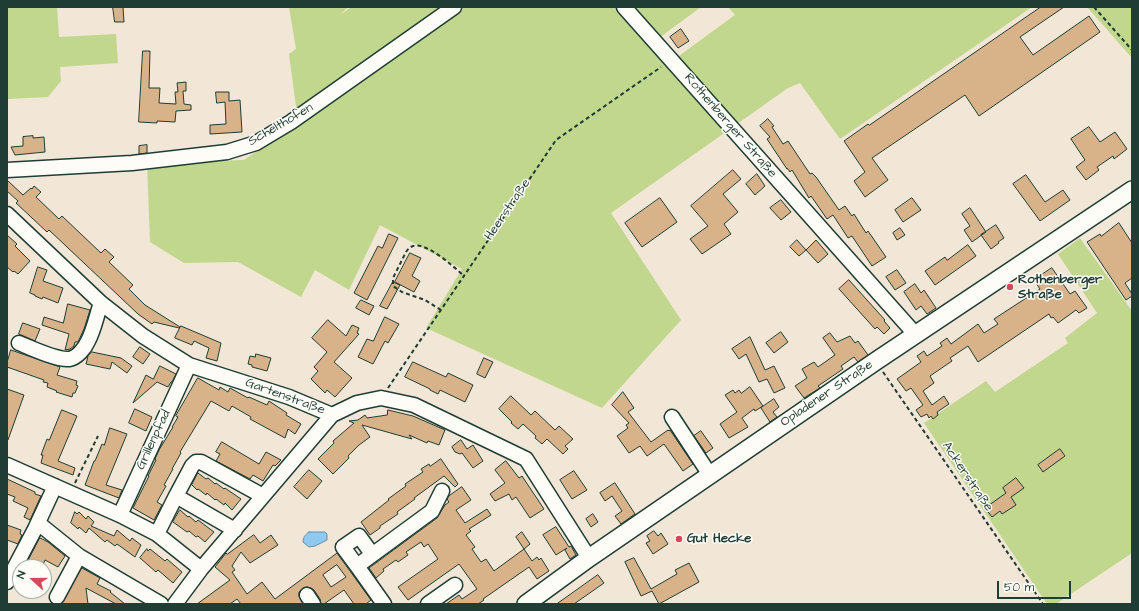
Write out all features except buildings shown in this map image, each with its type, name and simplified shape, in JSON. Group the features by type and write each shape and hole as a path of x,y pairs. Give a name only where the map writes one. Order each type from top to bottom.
{"main road":[{"name":"Opladener Straße","path":"526,604 589,558 876,361 1132,190"}],"street":[{"name":"Schelthofen","path":"7,170 132,162 227,152 256,143 291,122 454,7"},
{"name":"Rothenberger Straße","path":"624,7 672,59 916,335"},
{"name":"Gartenstraße","path":"7,214 101,303 143,336 189,365 289,397 332,415 357,403 381,398 414,405 526,459 589,558"},
{"path":"19,343 60,358 75,356 81,351 88,341 101,303"},
{"name":"Grillenpfad","path":"120,515 189,365"},
{"path":"183,601 201,569 332,415"},
{"path":"672,417 710,475"},
{"path":"157,534 192,466 196,462 201,462 264,496"},
{"path":"7,465 120,515 157,534 201,569"},
{"path":"7,582 37,526 55,486"},
{"path":"357,566 432,511 442,491"},
{"path":"176,496 234,530"},
{"path":"37,526 79,556 161,604"},
{"path":"372,554 358,536 343,547 384,604"},
{"path":"57,597 79,556"},
{"path":"428,604 455,585"}],"path":[{"path":"1094,7 1132,50"},
{"name":"Heerstraße","path":"381,398 556,140 672,59"},
{"path":"441,310 425,300 402,292 393,286 392,278 406,252 409,248 414,246 423,247 453,266 464,276"},
{"name":"Ackerstraße","path":"876,361 1042,604"},
{"path":"70,493 98,436"}],"green space":[{"path":"7,7 57,7 59,37 116,34 118,63 60,67 61,81 48,97 7,99"},
{"path":"289,7 348,7 340,15 351,7 446,7 297,114 289,54 296,49"},
{"path":"464,7 701,7 659,38 676,58 735,15 728,7 1032,7 840,139 800,83 788,88 611,213 681,320 602,408 426,328 462,269 380,225 349,290 315,270 301,297 238,262 184,263 150,242 147,163 244,160"},
{"path":"1087,7 1132,7 1132,58"},
{"path":"1080,238 1132,311 1132,553 1056,604 1047,604 924,423 986,381 995,392 1068,343 1065,338 1097,313 1058,254"}],"water":[{"path":"309,532 325,532 327,534 327,540 315,546 309,547 303,542 303,539"}],"place":[{"name":"Rothenberger Straße","path":"1010,287"},
{"name":"Gut Hecke","path":"679,539"}]}
